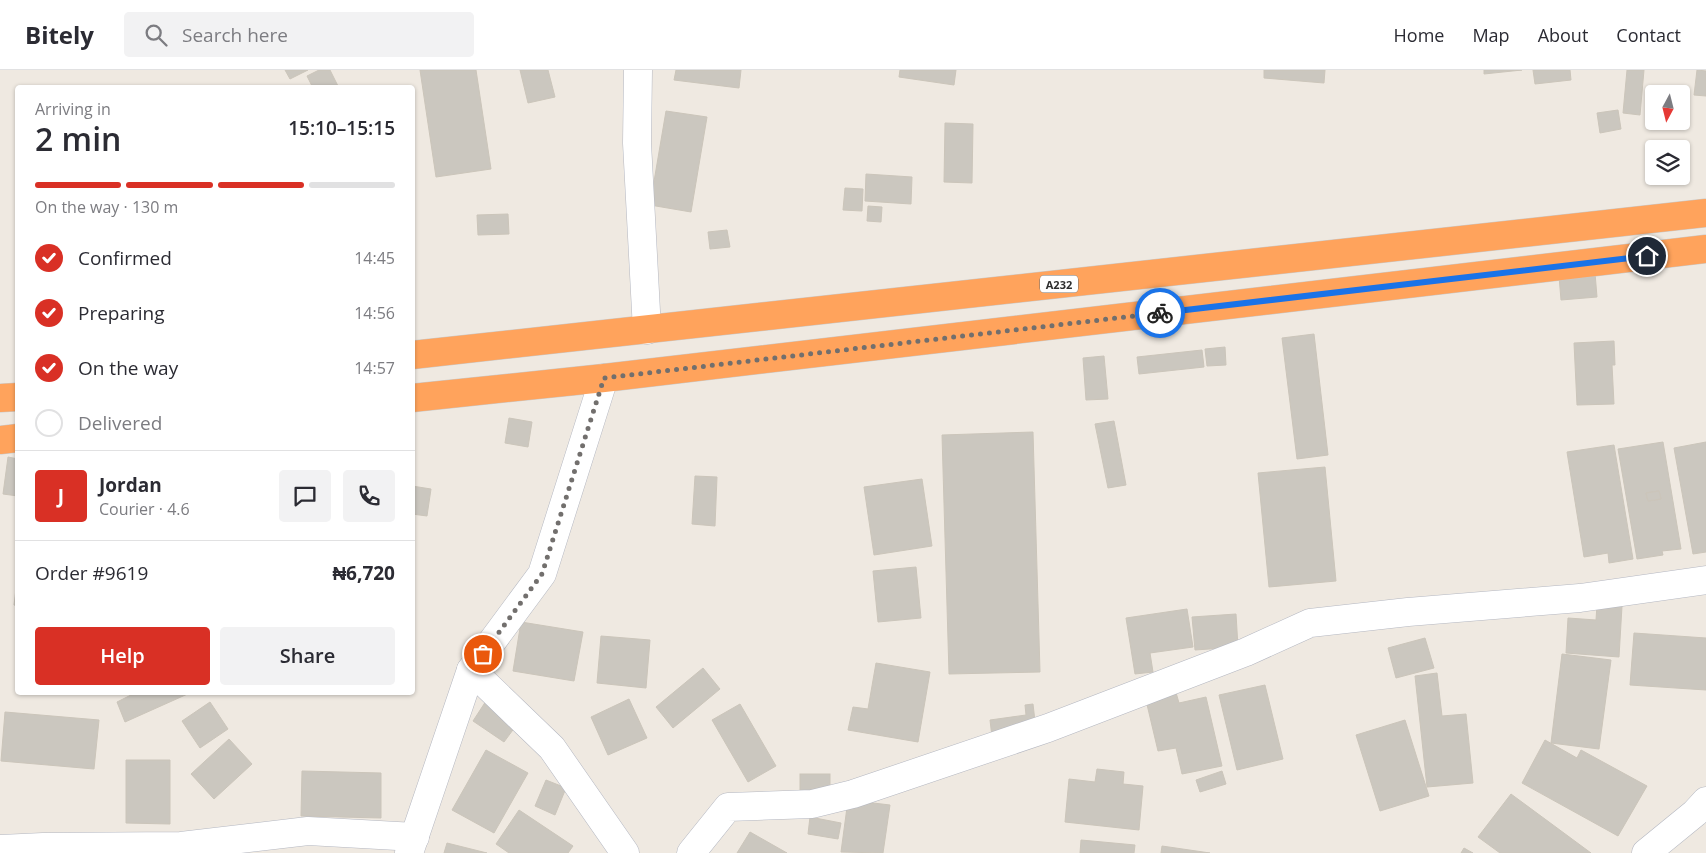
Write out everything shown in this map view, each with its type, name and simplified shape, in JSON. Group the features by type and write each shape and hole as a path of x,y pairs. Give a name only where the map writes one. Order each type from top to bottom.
{"highway":[{"name":"A232","path":"415,355 1706,213"},
{"path":"415,398 604,378 1706,249"},
{"path":"0,398 15,397"},
{"path":"0,440 15,438"}],"street":[{"path":"638,70 637,143 647,330"},
{"path":"0,849 181,846 308,831 412,845 471,670 542,574 604,378"},
{"path":"691,853 728,807 812,804 854,794 1048,728 1246,652 1310,623 1408,612 1580,598 1706,580"},
{"path":"471,670 552,748 624,853"},
{"path":"1646,853 1695,813 1706,801"}],"building":[{"path":"285,70 308,70 290,79"},
{"path":"319,70 330,70 338,85 312,85 307,76"},
{"path":"420,70 476,70 491,169 436,177"},
{"path":"520,70 548,70 555,97 528,103"},
{"path":"676,70 741,70 739,88 674,80"},
{"path":"900,70 956,70 954,85 899,77"},
{"path":"1264,70 1325,70 1324,83 1264,78"},
{"path":"1484,70 1522,70 1484,74"},
{"path":"1533,70 1570,70 1571,80 1535,84"},
{"path":"1627,70 1644,70 1640,115 1623,113"},
{"path":"1697,70 1706,71 1706,96 1694,95"},
{"path":"1618,110 1621,129 1600,133 1597,113"},
{"path":"666,111 707,117 691,212 650,205"},
{"path":"945,123 973,124 972,183 944,182"},
{"path":"866,174 912,177 911,204 865,201"},
{"path":"845,188 863,189 862,211 843,210"},
{"path":"868,206 882,207 881,222 867,221"},
{"path":"508,214 509,234 478,235 477,215"},
{"path":"727,230 730,247 710,249 708,232"},
{"path":"1595,273 1597,297 1561,300 1559,276"},
{"path":"1314,334 1328,455 1297,459 1282,338"},
{"path":"1614,341 1615,365 1612,365 1614,404 1577,405 1574,343"},
{"path":"1225,347 1226,365 1207,366 1205,349"},
{"path":"1202,350 1204,367 1139,374 1137,357"},
{"path":"1104,356 1108,399 1086,400 1083,358"},
{"path":"509,418 532,422 528,447 505,443"},
{"path":"1114,421 1126,485 1108,488 1095,424"},
{"path":"1033,432 1040,672 949,674 942,435"},
{"path":"1663,442 1681,549 1662,551 1663,555 1637,559 1618,449","holes":["1659,491 1661,499 1648,501 1646,493"]},
{"path":"1706,442 1706,552 1693,554 1674,448"},
{"path":"1614,445 1633,559 1609,563 1608,553 1584,557 1567,452"},
{"path":"8,457 15,458 15,496 3,494"},
{"path":"1325,467 1336,581 1269,587 1258,473"},
{"path":"695,476 717,477 715,526 692,524"},
{"path":"922,479 932,546 874,555 864,487"},
{"path":"415,486 431,489 427,516 415,514"},
{"path":"1659,491 1661,499 1648,501 1646,493"},
{"path":"916,567 921,618 878,622 873,571"},
{"path":"1597,605 1622,606 1619,657 1566,653 1568,618 1596,620"},
{"path":"1187,609 1193,647 1150,653 1153,672 1135,674 1126,618"},
{"path":"1236,614 1238,647 1195,650 1192,617"},
{"path":"521,622 583,632 574,681 513,671"},
{"path":"1634,633 1706,638 1706,690 1630,685"},
{"path":"601,636 650,640 646,688 597,683"},
{"path":"1425,638 1434,668 1396,678 1388,648"},
{"path":"1562,654 1611,660 1599,749 1551,743"},
{"path":"876,663 930,672 918,742 848,730 853,707 868,709"},
{"path":"703,668 720,689 673,728 656,707"},
{"path":"1437,673 1442,716 1466,714 1473,783 1427,787 1415,676"},
{"path":"1265,685 1283,759 1237,770 1219,695"},
{"path":"1175,689 1179,703 1206,697 1222,766 1182,774 1176,748 1158,751 1145,696"},
{"path":"131,695 185,695 125,722 117,702"},
{"path":"629,699 647,738 608,755 591,717"},
{"path":"486,701 518,723 504,742 473,721"},
{"path":"210,702 228,729 200,748 182,721"},
{"path":"740,704 776,766 748,782 712,720"},
{"path":"1033,704 1036,730 992,737 990,720 1026,715 1025,705"},
{"path":"5,712 99,720 94,769 1,761"},
{"path":"1405,720 1429,796 1380,811 1356,735"},
{"path":"229,739 252,764 214,799 191,774"},
{"path":"1545,740 1577,758 1581,750 1647,786 1618,836 1522,783"},
{"path":"486,750 528,773 494,833 452,810"},
{"path":"126,760 170,760 170,824 126,823"},
{"path":"1097,769 1124,772 1123,784 1143,786 1139,830 1065,822 1069,779 1095,782"},
{"path":"302,771 381,773 381,818 301,816"},
{"path":"1222,771 1226,784 1200,792 1196,780"},
{"path":"800,774 830,774 830,793 800,793"},
{"path":"546,780 566,788 555,815 535,806"},
{"path":"1511,794 1591,853 1500,853 1478,837"},
{"path":"848,800 890,805 883,853 841,852"},
{"path":"519,810 573,846 568,853 509,853 496,844"},
{"path":"810,817 841,823 838,839 808,834"},
{"path":"750,832 787,853 737,853"},
{"path":"1081,840 1135,845 1134,853 1080,853"},
{"path":"447,843 487,853 444,853"},
{"path":"1162,846 1210,853 1161,853"},
{"path":"1464,848 1473,853 1461,853"}],"way so far":[{"path":"483,654 542,574 604,378 1160,313"}],"route":[{"path":"1160,313 1647,256"}]}
